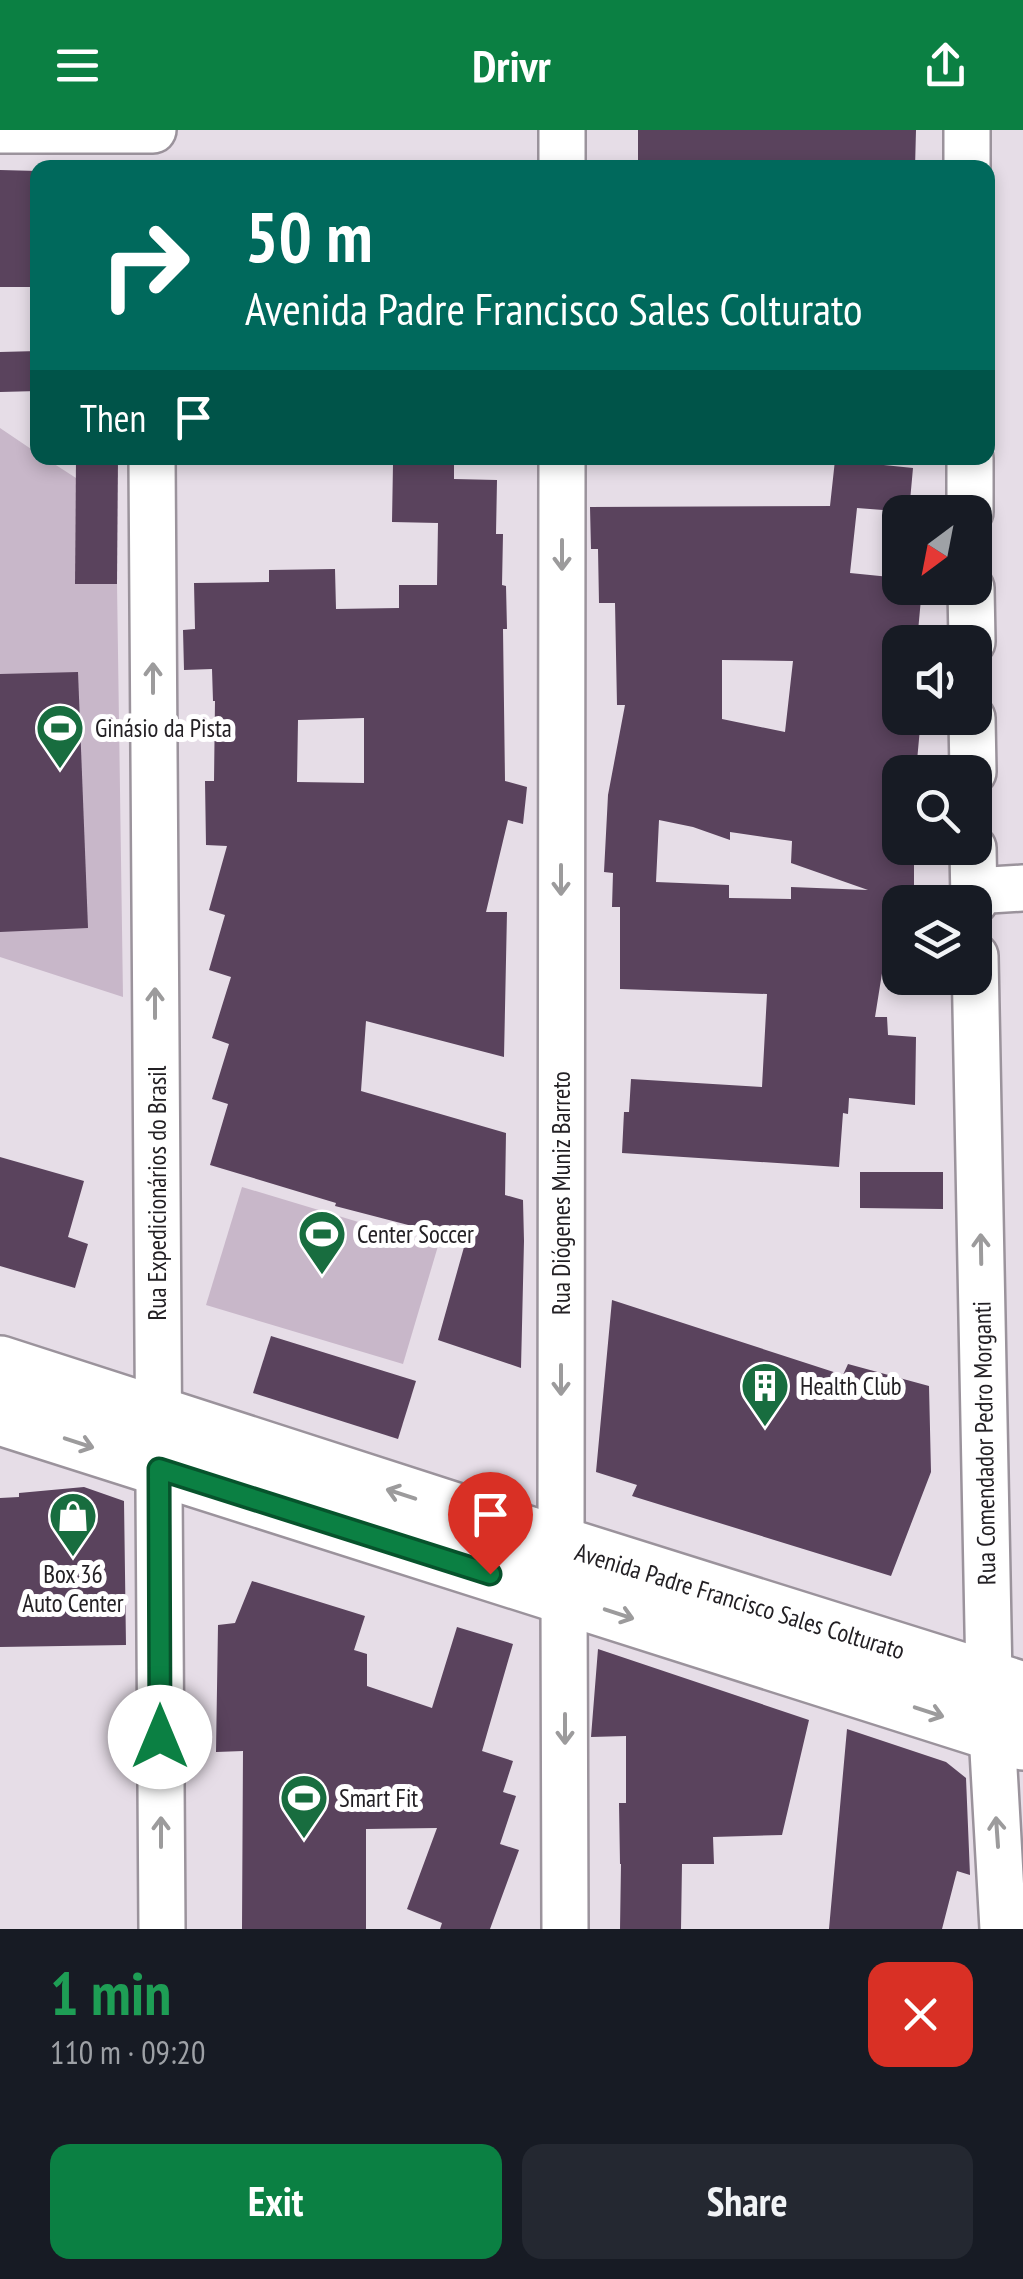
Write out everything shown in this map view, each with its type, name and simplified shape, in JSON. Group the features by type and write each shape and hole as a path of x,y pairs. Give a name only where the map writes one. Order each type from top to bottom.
{"main road":[{"name":"Avenida Padre Francisco Sales Colturato","path":"0,1364 158,1416 562,1571"},
{"name":"Avenida Padre Francisco Sales Colturato","path":"0,1417 159,1469 562,1571 1006,1711"}],"street":[{"path":"0,130 151,130 150,160"},
{"path":"562,130 562,160"},
{"path":"967,130 967,160"},
{"name":"Rua Expedicionários do Brasil","path":"152,465 162,1929"},
{"name":"Rua Diógenes Muniz Barreto","path":"562,465 565,1929"},
{"path":"970,465 970,495"},
{"path":"974,880 1023,888"},
{"name":"Rua Comendador Pedro Morganti","path":"977,995 1006,1711 1003,1929"}],"shaded area":[{"name":"Ginásio da Pista","path":"0,428 30,448 30,465 56,465 76,478 75,583 117,584 123,997 0,957"},
{"name":"Center Soccer","path":"242,1187 438,1246 403,1364 206,1305"}],"building":[{"path":"638,130 916,130 915,160 638,160"},
{"path":"0,170 30,171 30,287 0,287"},
{"path":"30,351 30,391 0,392 0,352"},
{"path":"76,465 118,465 117,584 75,584"},
{"path":"393,465 454,465 454,479 497,480 496,534 503,534 502,585 506,586 505,781 527,787 523,824 508,820 486,912 507,912 504,1057 366,1021 361,1091 506,1133 505,1195 523,1200 521,1368 438,1340 466,1240 335,1206 336,1203 210,1165 228,1104 212,1099 229,1044 212,1038 231,977 209,970 225,915 209,910 227,846 206,845 205,781 214,781 212,669 184,670 183,630 195,629 194,583 269,582 269,570 335,569 336,609 399,608 399,585 437,585 438,523 392,522","holes":["364,718 364,783 297,782 298,720"]},
{"path":"834,465 913,468 911,495 882,495 882,510 857,508 850,573 882,576 882,605 920,605 919,625 882,625 882,735 919,735 918,755 882,755 882,865 914,865 914,885 882,885 882,973 875,1017 887,1017 888,1035 916,1037 915,1105 849,1098 848,1114 843,1113 839,1167 622,1153 631,1079 762,1087 767,994 620,989 620,907 612,907 613,873 604,872 608,795 625,705 617,705 615,603 599,603 598,549 591,549 590,507 837,506 830,506","holes":["722,660 793,661 785,732 722,719","659,820 730,840 730,832 792,841 791,863 868,890 791,887 791,899 729,898 729,885 656,882"]},
{"path":"78,672 88,928 0,932 0,674"},
{"path":"0,1157 84,1181 68,1237 88,1244 75,1288 0,1266"},
{"path":"860,1172 943,1172 943,1209 860,1208"},
{"name":"Health Club","path":"612,1300 843,1375 848,1364 929,1386 931,1472 891,1576 632,1496 637,1485 596,1472"},
{"path":"271,1336 416,1381 398,1439 253,1393"},
{"path":"84,1487 124,1501 126,1645 0,1647 0,1498"},
{"path":"252,1581 365,1616 354,1650 367,1654 367,1686 432,1708 457,1627 513,1644 482,1751 513,1761 503,1792 516,1796 500,1844 519,1850 490,1929 440,1929 442,1923 407,1909 437,1828 366,1829 366,1929 242,1929 243,1751 216,1752 218,1625 235,1623"},
{"path":"598,1649 809,1720 782,1835 713,1837 714,1864 682,1864 681,1929 620,1929 619,1803 626,1803 626,1736 591,1737"},
{"path":"847,1729 946,1762 966,1778 970,1875 957,1871 942,1929 829,1929"}],"place":[{"name":"Ginásio da Pista","path":"60,770"},
{"name":"Center Soccer","path":"322,1276"},
{"name":"Health Club","path":"765,1428"},
{"name":"Box 36 Auto Center","path":"73,1558"},
{"name":"Smart Fit","path":"304,1840"}],"route":[{"path":"160,1737 159,1469 490,1574"}]}
